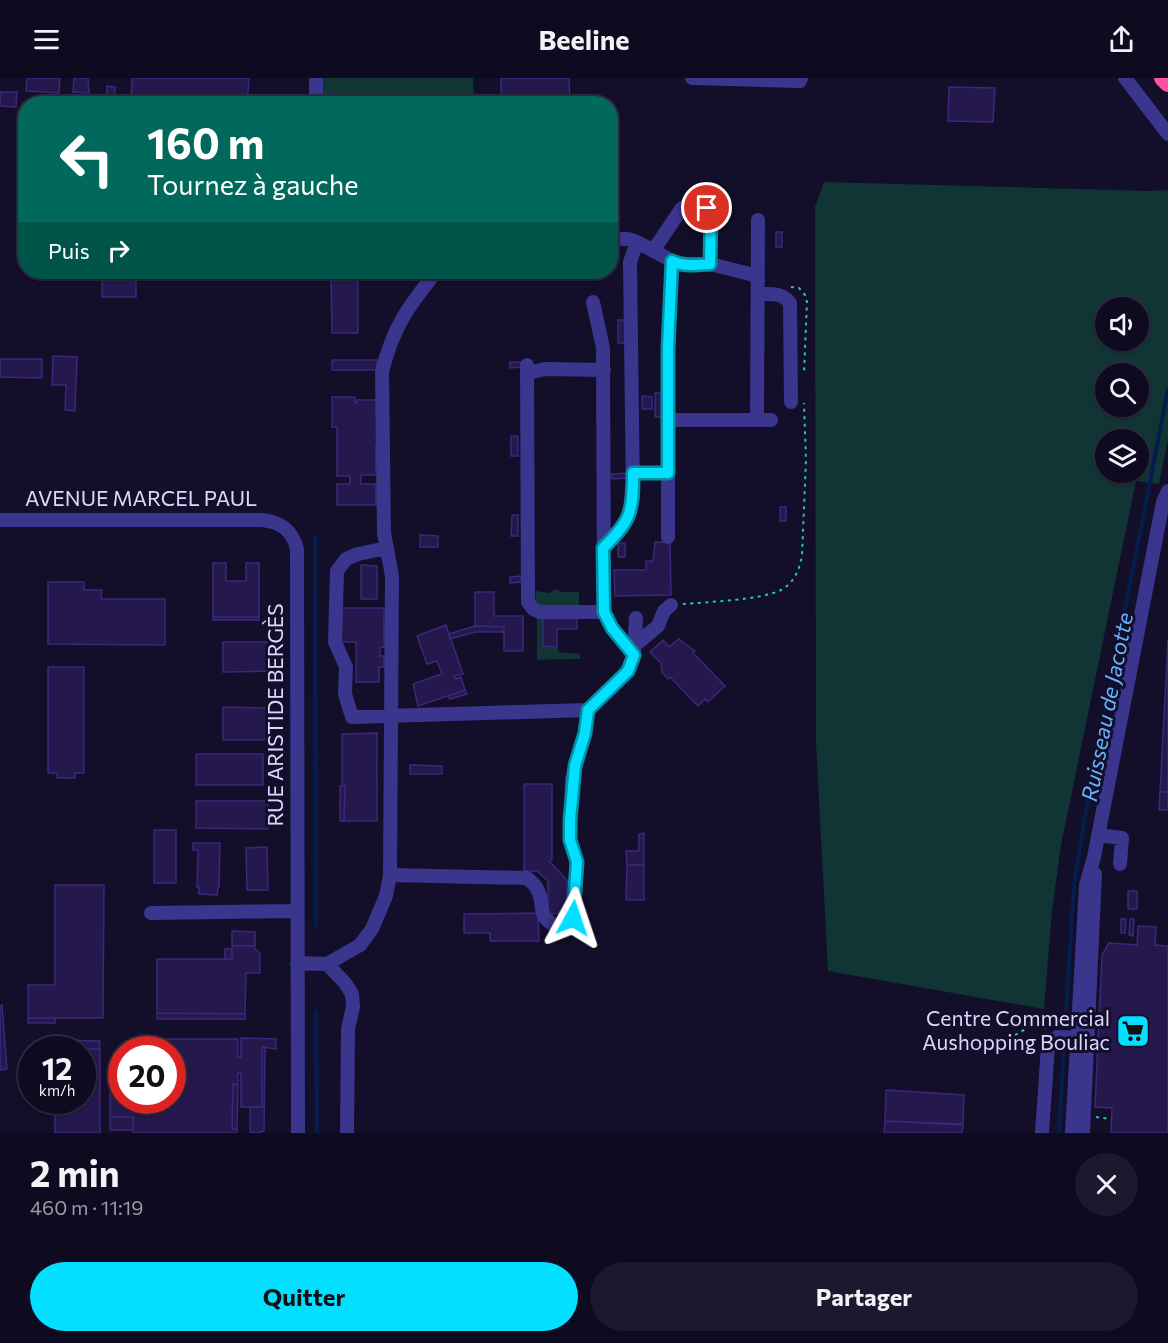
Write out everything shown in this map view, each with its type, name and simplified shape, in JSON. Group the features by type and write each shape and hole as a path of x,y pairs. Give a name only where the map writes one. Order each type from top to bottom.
{"highway":[{"path":"1163,78 1168,83"}],"street":[{"path":"316,78 316,96"},
{"path":"692,78 800,81 801,78"},
{"path":"1125,78 1168,134"},
{"path":"653,251 682,208 701,206 711,211 710,264"},
{"path":"757,420 758,220"},
{"path":"622,239 637,242 678,264 710,264 754,275 758,288"},
{"path":"603,548 622,530 630,514 633,497 630,262 637,242"},
{"path":"668,537 668,348 672,261"},
{"path":"297,963 327,964 360,945 372,929 386,896 390,874 392,576 384,534 382,372 396,327 430,279"},
{"path":"758,288 778,294 790,303 798,401"},
{"path":"593,302 602,334 604,369 604,612 612,628 634,650"},
{"path":"604,369 527,369 528,602 533,609 540,612 604,612"},
{"path":"669,420 771,420"},
{"path":"633,473 668,473"},
{"path":"1083,1133 1085,894 1163,502 1168,491"},
{"path":"1161,518 1168,504"},
{"name":"AVENUE MARCEL PAUL","path":"0,520 262,520 282,525"},
{"name":"RUE ARISTIDE BERGÈS","path":"282,525 294,539 297,549 298,1133"},
{"path":"387,548 346,559 337,571 335,642 346,667 345,694 352,717 588,710"},
{"path":"634,650 658,626 664,611 671,605"},
{"path":"390,874 527,878 537,888 543,915 551,924 560,928 569,924 574,911 577,862 570,840 572,779 585,733 588,710 628,671 634,650 636,618"},
{"path":"1098,834 1122,838 1120,864"},
{"path":"151,913 297,911"},
{"path":"327,964 352,994 353,1007 348,1029 347,1133"},
{"path":"1042,1133 1048,1046 1057,1037 1082,1038"},
{"path":"1072,1133 1082,1038"}],"path":[{"path":"778,294 783,288 792,286 800,288 805,296 804,378"},
{"path":"671,605 768,595 782,589 792,581 800,568 802,555 806,460 798,401"},
{"path":"1015,1035 1029,1027 1057,1028"},
{"path":"1089,1117 1111,1119"}],"green space":[{"path":"320,78 473,78 474,96 320,96"},
{"path":"824,182 1168,190 1168,439 1159,484 1149,483 1149,429 1095,429 1095,483 1136,483 1061,845 1052,911 1044,1009 828,971 816,744 815,207"},
{"path":"556,589 562,592 579,592 579,608 544,609 535,604 536,591 549,593"},
{"path":"543,614 543,646 557,647 559,652 580,654 580,659 537,660 537,616"}],"building":[{"path":"27,78 60,78 59,93 26,91"},
{"path":"74,78 88,78 89,93 73,92"},
{"path":"132,78 249,78 248,96 131,96"},
{"path":"501,78 569,78 570,96 501,96"},
{"path":"107,86 115,87 115,96 106,96"},
{"path":"949,87 995,88 993,122 948,121"},
{"path":"0,92 17,92 16,107 0,106"},
{"path":"776,232 782,232 782,247 776,247"},
{"path":"102,279 136,279 136,297 102,297"},
{"path":"331,279 358,279 358,333 332,333"},
{"path":"618,320 625,320 625,343 618,343"},
{"path":"53,356 77,357 75,411 65,410 66,385 52,385"},
{"path":"0,359 42,359 42,378 0,377"},
{"path":"332,360 377,360 377,370 332,370"},
{"path":"510,362 522,362 522,367 510,368"},
{"path":"655,393 663,393 662,417 655,417"},
{"path":"642,396 652,397 652,409 642,409"},
{"path":"332,397 355,397 355,403 357,400 376,400 376,415 379,415 379,445 376,445 376,475 361,475 361,484 376,484 376,505 337,505 337,484 350,484 350,476 337,476 337,427 332,427"},
{"path":"511,436 518,436 518,456 511,456"},
{"path":"629,473 629,478 612,479 611,474"},
{"path":"780,507 786,507 786,521 780,521"},
{"path":"512,515 518,515 518,536 511,536"},
{"path":"420,535 438,536 438,547 420,547"},
{"path":"655,542 670,542 671,595 615,596 614,570 646,570 646,561 653,561"},
{"path":"618,543 625,543 625,557 618,557"},
{"path":"213,563 226,563 226,581 246,581 246,563 259,563 259,617 213,617"},
{"path":"361,565 377,566 377,599 361,599"},
{"path":"521,576 521,582 510,583 510,577"},
{"path":"48,582 84,582 84,590 102,590 101,599 165,599 165,645 48,644"},
{"path":"475,592 494,592 494,616 523,616 523,651 504,651 504,627 475,626"},
{"path":"339,608 384,608 384,647 380,648 380,656 384,656 384,667 379,667 379,682 356,682 356,642 339,642"},
{"path":"543,614 577,615 577,629 557,629 557,647 543,646"},
{"path":"213,617 259,617 259,620 213,620"},
{"path":"446,625 463,674 454,676 456,679 461,677 465,690 418,706 413,684 442,674 437,661 427,664 417,636"},
{"path":"475,626 504,627 504,632 475,632 450,639 449,634"},
{"path":"679,639 695,651 693,653 725,686 708,702 705,699 698,706 670,677 668,679 662,673 661,663 650,652 663,640 669,647"},
{"path":"1168,640 1168,792 1160,792"},
{"path":"223,642 276,642 276,671 223,672"},
{"path":"48,667 84,667 84,773 75,773 75,778 57,778 57,773 48,773"},
{"path":"465,690 467,694 450,699 448,696"},
{"path":"223,707 267,708 267,740 223,740"},
{"path":"267,714 271,714 271,735 267,735"},
{"path":"377,733 377,821 344,821 345,786 342,786 342,734"},
{"path":"196,754 263,754 263,785 196,785"},
{"path":"410,765 442,766 442,774 410,774"},
{"path":"524,784 552,784 552,859 550,862 567,880 567,913 548,914 548,881 537,871 524,871"},
{"path":"340,786 345,786 344,821 340,821"},
{"path":"1160,792 1168,792 1168,810 1159,810"},
{"path":"196,801 268,801 268,829 196,828"},
{"path":"154,830 176,830 176,883 154,883"},
{"path":"644,833 644,865 627,865 626,851 639,851 639,834"},
{"path":"193,843 220,843 217,895 199,894 199,887 197,887 198,850 193,850"},
{"path":"267,847 268,890 247,890 246,848"},
{"path":"627,865 644,865 644,900 626,900"},
{"path":"55,885 104,885 103,1018 28,1018 28,985 55,985"},
{"path":"1128,891 1137,891 1137,909 1128,909"},
{"path":"538,913 539,941 490,941 490,933 464,933 464,914"},
{"path":"1121,919 1126,919 1125,933 1121,933"},
{"path":"1130,919 1134,919 1133,936 1129,935"},
{"name":"Centre Commercial Aushopping Bouliac","path":"1138,926 1156,927 1155,945 1168,946 1168,1133 1111,1133 1112,1108 1095,1107 1102,955 1109,943 1137,945"},
{"path":"232,931 255,932 255,946 232,946"},
{"path":"232,946 253,946 260,954 260,973 246,973 245,1014 157,1013 157,959 232,959"},
{"path":"225,949 232,949 232,959 225,959"},
{"path":"2,1005 7,1069 0,1070 0,1006"},
{"path":"157,1013 245,1014 245,1019 157,1019"},
{"path":"28,1018 55,1018 55,1023 28,1023"},
{"path":"241,1038 276,1039 276,1049 262,1047 262,1107 241,1107 241,1073 238,1073 238,1085 233,1084 232,1129 237,1129 237,1133 133,1133 133,1117 110,1117 110,1114 186,1114 186,1039 238,1039 238,1057 241,1057"},
{"path":"96,1041 100,1041 99,1049 96,1049"},
{"path":"262,1047 265,1047 264,1131 257,1133 250,1132 250,1107 262,1107"},
{"path":"96,1049 100,1049 100,1133 55,1133 55,1114 96,1114"},
{"path":"233,1084 238,1085 237,1129 232,1129"},
{"path":"886,1090 964,1095 963,1124 885,1121"},
{"path":"110,1117 133,1117 133,1130 110,1130"},
{"path":"885,1121 963,1125 962,1133 884,1133"}],"waterway":[{"name":"Ruisseau de Jacotte","path":"1065,1027 1074,884 1085,816 1168,389"},
{"path":"315,536 316,926"},
{"path":"316,1011 317,1133"},
{"name":"Ruisseau de Jacotte","path":"1059,1133 1064,1048"}],"place":[{"name":"Centre Commercial Aushopping Bouliac","path":"1133,1031"}],"route":[{"path":"573,918 577,862 570,840 570,799 575,766 585,733 588,710 597,704 628,671 634,655 612,628 604,612 603,548 622,530 630,514 633,473 668,473 668,348 672,304 672,261 678,264 710,264 711,211 707,208"}]}
